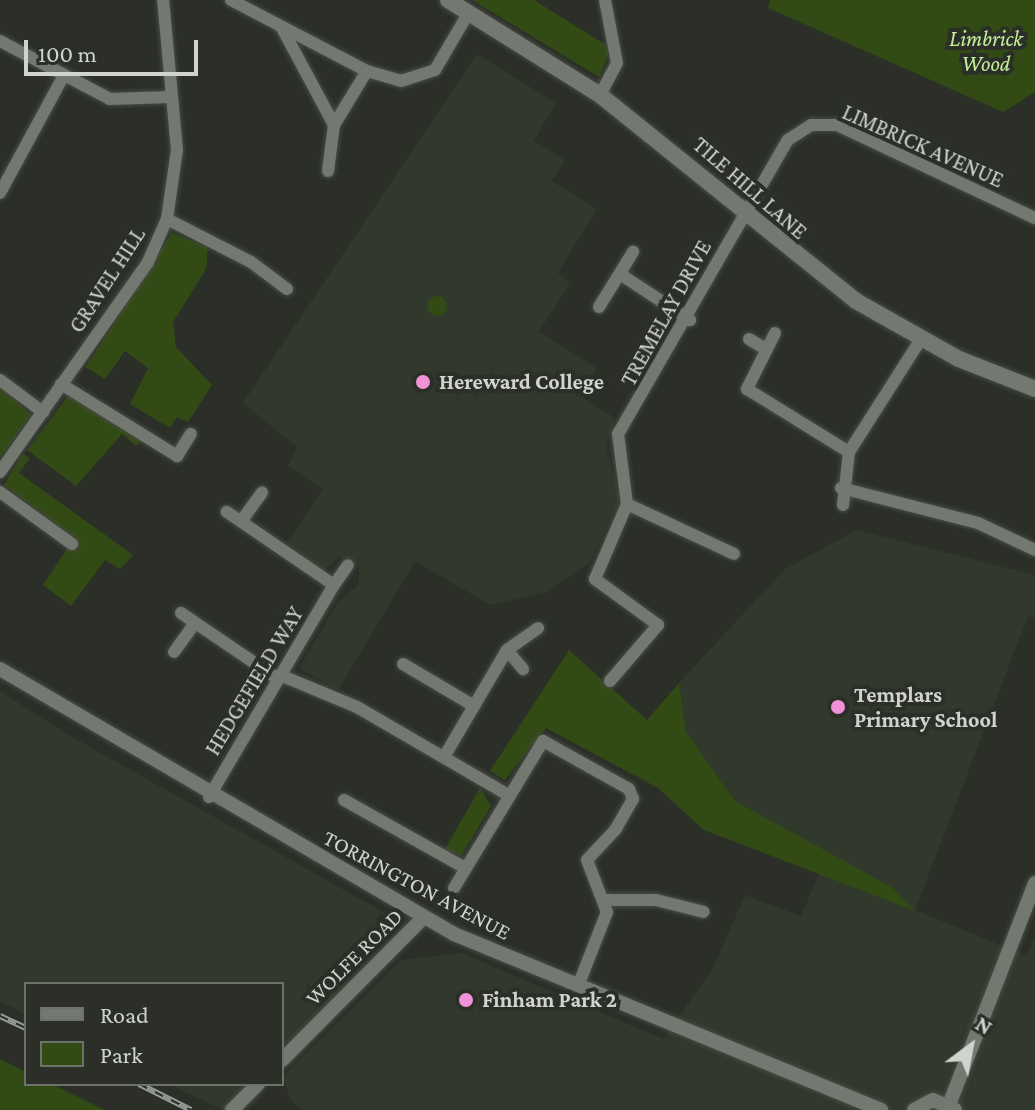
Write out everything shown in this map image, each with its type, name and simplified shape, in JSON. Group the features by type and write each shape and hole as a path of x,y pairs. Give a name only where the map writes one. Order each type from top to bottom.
{"main road":[{"name":"TILE HILL LANE","path":"448,0 600,95 747,218 856,301 921,339 1035,389"}],"street":[{"name":"GRAVEL HILL","path":"0,472 148,262 167,219 177,166 164,0"},
{"path":"231,0 367,71 401,81 435,70 469,12"},
{"path":"600,95 617,63 605,0"},
{"path":"282,28 334,125"},
{"path":"0,41 118,101 171,97"},
{"path":"328,171 334,125 367,71"},
{"path":"1,191 64,75"},
{"name":"LIMBRICK AVENUE","path":"747,218 788,140 811,125 828,124 1035,218"},
{"name":"TREMELAY DRIVE","path":"627,504 618,434 690,320 747,218"},
{"path":"167,219 251,262 287,289"},
{"path":"599,307 633,252"},
{"path":"620,274 690,320"},
{"path":"734,398 747,389 764,348 775,333"},
{"path":"749,339 764,348"},
{"path":"843,505 841,488 849,452 921,339"},
{"path":"0,380 43,412"},
{"path":"61,384 177,456 191,434"},
{"path":"747,389 849,452"},
{"path":"841,488 978,523 1035,550"},
{"path":"0,492 72,544"},
{"path":"242,520 262,492"},
{"path":"610,681 658,625 636,603 599,585 598,565 627,504 734,554"},
{"path":"227,512 334,585"},
{"name":"HEDGEFIELD WAY","path":"209,797 348,565"},
{"path":"181,613 279,677 357,707 508,795"},
{"path":"174,652 194,624"},
{"path":"444,757 507,650 538,628"},
{"path":"507,650 523,669"},
{"path":"403,664 474,706"},
{"name":"TORRINGTON AVENUE","path":"0,669 209,797 423,918 578,986 881,1110"},
{"path":"454,888 543,741 629,789 633,799 616,829 587,860 585,870 606,900 602,933 578,986"},
{"path":"344,800 465,868"},
{"path":"914,1110 928,1101 952,1107 1035,883"},
{"path":"606,900 656,900 704,912"},
{"name":"WOLFE ROAD","path":"284,1058 423,918"},
{"path":"232,1110 256,1086"}],"shaded area":[{"name":"Hereward College","path":"477,54 556,103 534,141 565,160 552,181 597,209 558,273 570,283 539,332 597,368 580,396 615,418 606,445 620,501 589,563 544,593 490,605 415,561 338,690 299,668 337,604 359,584 359,568 340,557 323,570 287,544 323,489 288,466 297,447 243,403"},
{"path":"857,530 1035,575 1035,618 1028,616 915,910 1027,956 1035,935 1035,1110 302,1110 292,1102 284,1075 401,960 462,953 663,1039 712,970 745,895 801,916 819,873 854,886 735,801 686,732 679,683 785,569"},
{"path":"0,691 65,733 408,926 284,1050 284,982 24,982 24,1013 0,1001"},
{"path":"172,1086 248,1086 224,1110"}],"green space":[{"path":"472,0 534,0 611,48 599,77"},
{"name":"Limbrick Wood","path":"770,0 1035,0 1035,92 1003,112 768,8"},
{"path":"172,233 208,247 206,269 173,322 176,347 212,385 188,422 177,417 170,428 130,404 148,368 125,351 105,379 86,367"},
{"path":"437,296 444,299 447,306 444,313 437,316 430,313 427,306 430,299"},
{"path":"0,386 31,415 0,458"},
{"path":"68,396 143,439 136,446 122,434 76,486 27,450"},
{"path":"23,454 30,458 19,473 133,555 120,569 105,560 71,606 43,585 74,538 4,485"},
{"path":"569,650 647,720 679,683 686,732 735,801 893,888 915,911 704,830 658,788 546,728 505,780 490,771"},
{"path":"480,788 491,806 461,856 445,849"},
{"path":"0,1059 24,1071 24,1086 55,1086 105,1110 0,1110"}],"railway":[{"path":"0,1016 24,1027"},
{"path":"143,1086 191,1110"}],"place":[{"name":"Hereward College","path":"423,382"},
{"name":"Templars Primary School","path":"838,707"},
{"name":"Finham Park 2","path":"466,1000"}]}
